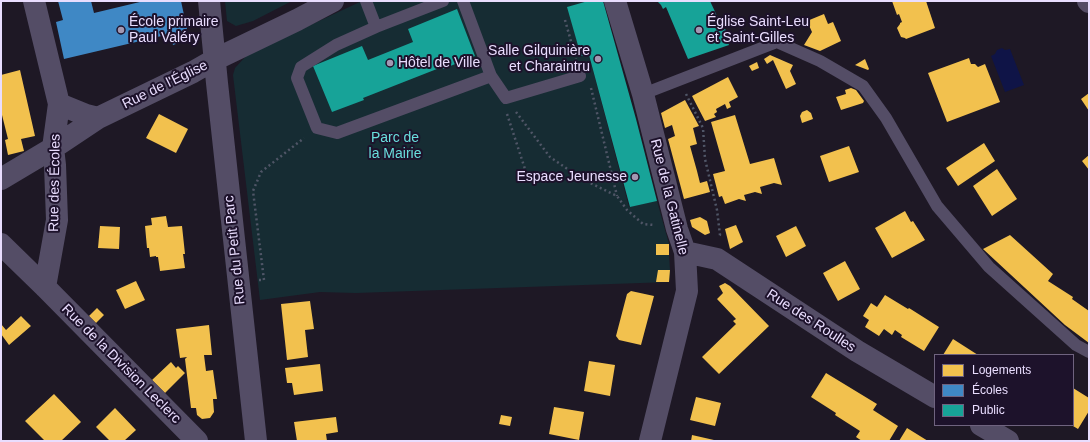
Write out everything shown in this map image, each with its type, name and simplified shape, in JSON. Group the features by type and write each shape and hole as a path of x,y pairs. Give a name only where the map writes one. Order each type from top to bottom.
{"street":[{"name":"Rue des Écoles","path":"34,1 59,104 53,148 57,220 46,287"},
{"name":"Rue du Petit Parc","path":"209,1 214,60 256,441"},
{"name":"Rue de l'Église","path":"1,178 53,148 98,118 334,1"},
{"name":"Rue de la Gatinelle","path":"615,1 643,94 677,229 685,252 687,291 650,441"},
{"path":"59,104 86,115 98,118"},
{"name":"Rue de la Division Leclerc","path":"1,244 46,287 186,437"},
{"name":"Rue des Roulles","path":"685,252 717,259 857,350 934,396"},
{"path":"983,426 1008,441"}],"lane":[{"path":"366,1 376,27"},
{"path":"443,1 376,27 336,45 301,66 297,78 317,128 337,133 491,76"},
{"path":"463,1 491,76 506,98 580,76"},
{"path":"643,94 777,42 820,61 863,86 886,118 941,212 989,267 1076,345 1089,352"}],"path":[{"path":"565,20 580,76 589,80 617,196 628,210 643,224 667,225 677,229"},
{"path":"679,80 703,128 705,159 717,210 720,235 685,252"},
{"path":"506,98 550,156 582,179 617,196"},
{"path":"506,98 504,105 525,169"},
{"path":"239,282 264,280 253,191 261,172 317,128"}],"green space":[{"path":"225,1 292,1 253,21 236,26 227,21"},
{"name":"Parc de la Mairie","path":"362,1 588,1 568,7 581,56 589,55 629,207 657,201 669,244 656,244 656,255 669,255 669,282 356,293 320,292 260,300 233,75 235,68 248,54"}],"shaded area":[{"path":"1002,48 1005,50 1010,49 1024,85 1005,92 991,56 995,54 997,50"}],"building: Logements":[{"path":"892,1 926,1 935,28 906,39 901,37 897,28 902,22 899,14 897,15"},
{"path":"824,14 828,24 833,22 841,41 820,51 804,45 812,32 807,21"},
{"path":"770,55 793,65 790,71 796,84 786,89 773,60 767,64 764,59"},
{"path":"969,58 971,64 975,64 978,67 985,64 1000,102 947,122 928,73"},
{"path":"865,59 869,69 868,70 855,65"},
{"path":"757,62 759,68 752,71 749,66"},
{"path":"20,70 35,136 21,139 24,151 8,155 5,140 8,139 1,111 1,75"},
{"path":"728,77 738,97 729,102 731,107 727,109 725,104 716,109 717,112 714,114 716,117 705,121 692,96"},
{"path":"851,88 856,90 864,101 863,103 841,110 836,97 846,94 845,90"},
{"path":"1089,93 1089,111 1081,99"},
{"path":"685,100 699,126 693,128 697,144 690,146 700,183 707,181 710,192 684,199 668,139 675,136 672,125 665,128 661,113"},
{"path":"807,110 811,113 813,119 802,123 800,116 802,112"},
{"path":"159,114 188,129 176,153 146,138"},
{"path":"735,115 750,164 774,158 782,185 774,183 760,187 762,194 755,192 744,195 746,201 739,199 725,204 722,196 719,197 713,174 725,171 711,122"},
{"path":"984,143 995,161 958,186 946,168"},
{"path":"849,146 859,172 829,182 820,156"},
{"path":"1089,155 1089,170 1082,161"},
{"path":"997,169 1017,199 992,216 973,186"},
{"path":"905,211 911,222 913,221 925,240 892,258 875,228"},
{"path":"166,216 168,227 182,226 185,268 160,271 158,257 150,257 149,248 147,248 145,226 152,225 151,218"},
{"path":"700,217 707,221 710,233 705,235 692,227 690,220"},
{"path":"736,225 743,242 730,249 725,229"},
{"path":"100,226 120,227 119,249 98,248"},
{"path":"796,226 806,246 786,257 776,236"},
{"path":"1010,235 1053,274 1048,281 1073,297 1072,299 1089,311 1089,343 1065,325 983,249"},
{"path":"656,244 669,244 669,255 656,255"},
{"path":"845,261 860,289 838,301 823,273"},
{"path":"658,270 670,270 669,282 656,282"},
{"path":"136,281 145,300 125,309 116,290"},
{"path":"725,283 730,286 769,326 719,374 702,357 736,324 733,321 736,319 717,299 723,293 719,286"},
{"path":"631,291 654,296 641,345 619,340 616,336 627,294"},
{"path":"885,295 939,327 924,351 901,337 902,335 895,330 892,335 884,329 879,336 865,327 869,320 863,316 871,303 877,307"},
{"path":"310,301 314,329 305,330 308,357 287,360 281,304"},
{"path":"97,308 104,315 96,323 89,316"},
{"path":"21,316 31,326 9,345 1,334 1,324 6,330"},
{"path":"209,325 212,355 204,355 206,371 213,370 217,399 213,399 214,412 210,418 202,419 197,415 196,408 191,408 185,359 187,357 180,358 176,329"},
{"path":"953,339 976,354 944,354"},
{"path":"589,361 615,365 610,396 584,391"},
{"path":"171,362 176,368 178,366 185,373 165,393 152,380"},
{"path":"320,364 323,391 294,395 292,383 287,383 285,368"},
{"path":"826,373 877,404 873,410 898,426 889,441 862,441 856,437 860,431 811,397"},
{"path":"1074,389 1089,398 1089,411 1078,429 1073,426"},
{"path":"54,394 81,422 61,441 45,441 25,421"},
{"path":"696,397 721,403 715,426 690,420"},
{"path":"554,407 584,412 579,440 549,434"},
{"path":"115,408 136,430 124,441 110,441 96,427"},
{"path":"501,415 512,417 510,426 499,424"},
{"path":"336,417 338,432 326,434 327,441 297,441 294,422"},
{"path":"907,428 928,441 899,441"},
{"path":"692,435 714,440 714,441 691,441"}],"building: Écoles":[{"name":"École primaire Paul Valéry","path":"58,1 91,1 94,13 144,1 181,1 187,29 181,31 184,41 173,45 170,34 64,59 56,22 63,20"}],"building: Public":[{"path":"588,1 603,1 657,201 630,207 589,55 581,56 567,7"},
{"name":"Église Saint-Leu et Saint-Gilles","path":"657,1 710,1 718,18 721,17 722,20 719,21 723,30 725,29 727,32 724,33 729,45 688,59 666,7 663,9"},
{"name":"Hôtel de Ville","path":"457,9 475,56 443,69 442,67 363,98 364,100 332,112 313,66 362,46 368,60 413,42 408,29"}],"place":[{"name":"École primaire Paul Valéry","path":"121,30"},
{"name":"Église Saint-Leu et Saint-Gilles","path":"699,30"},
{"name":"Salle Gilquinière et Charaintru","path":"598,59"},
{"name":"Hôtel de Ville","path":"390,63"},
{"name":"Espace Jeunesse","path":"635,177"}]}
